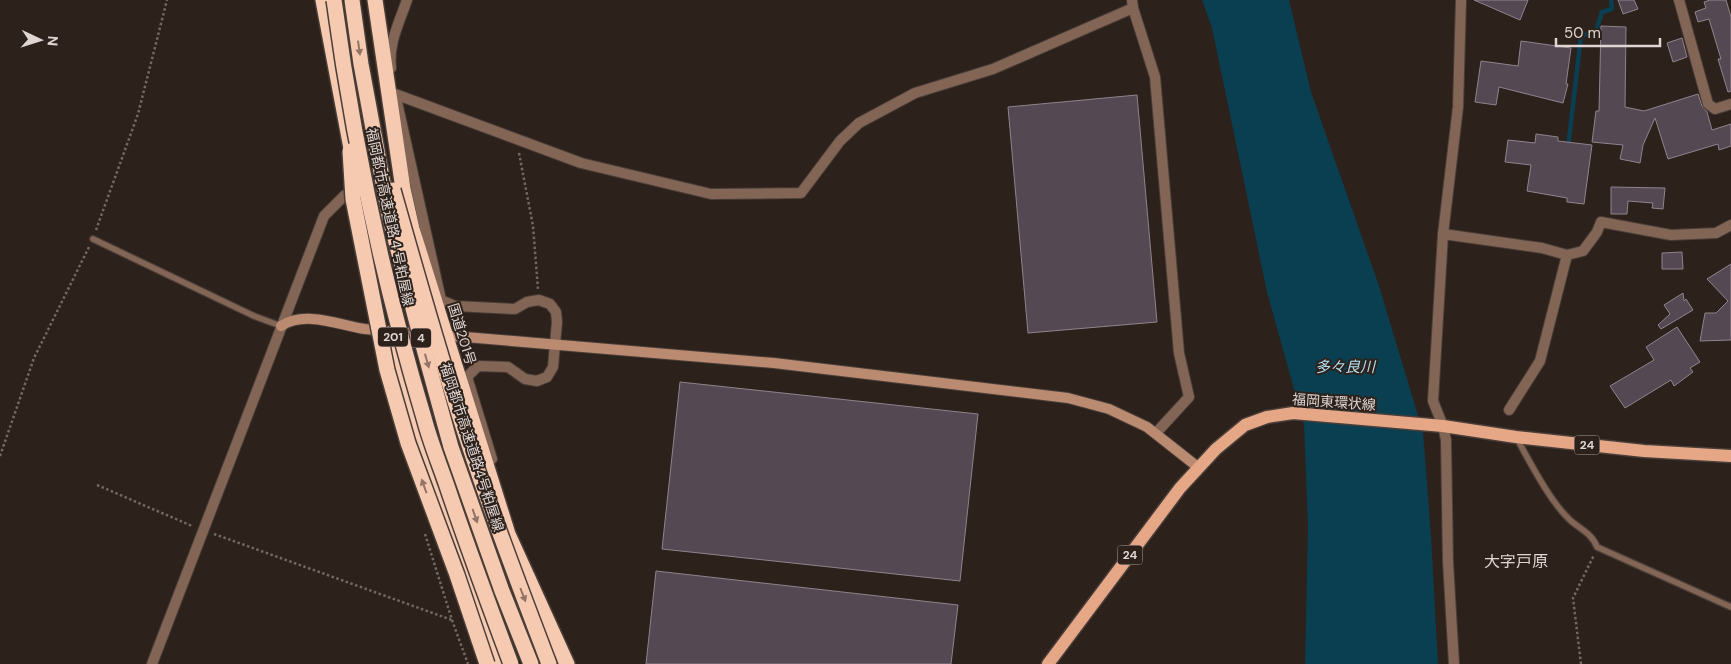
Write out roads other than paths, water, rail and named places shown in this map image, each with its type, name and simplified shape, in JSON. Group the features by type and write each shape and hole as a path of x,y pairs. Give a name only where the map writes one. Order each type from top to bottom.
{"highway":[{"name":"201","path":"322,0 357,183 414,415 498,664"},
{"name":"福岡都市高速道路４号粕屋線","path":"334,0 346,85 368,202 391,302 424,419 474,565 511,664"},
{"name":"福岡都市高速道路4号粕屋線","path":"352,0 377,153 394,234 416,320 451,447 502,591 531,664"},
{"name":"国道201号","path":"375,0 388,96 410,190 412,229 508,534 567,664"},
{"path":"346,85 353,199 387,370 408,443 457,575 487,664"},
{"path":"377,153 383,154 427,313 470,449 501,538 550,664"}],"main road":[{"name":"福岡東環状線","path":"1048,664 1180,488 1216,449 1245,425 1267,416 1293,413 1437,425 1516,437 1644,451 1731,456"}],"street":[{"path":"407,0 392,39 390,59 410,190 441,300 456,306 515,309 527,302 539,300 550,304 556,312 556,345 553,367 547,377 537,381 525,379 508,367 478,366 467,376 519,548 573,664"},
{"path":"1454,664 1448,562 1446,440 1437,425 1433,401 1443,234 1458,107 1461,0"},
{"path":"1679,0 1708,104 1715,109 1731,104"},
{"path":"395,94 581,164 711,194 801,193 840,142 867,119 915,92 993,70 1133,4 1155,77 1179,353 1189,397 1156,433"},
{"path":"152,664 324,216 345,195"},
{"path":"1443,234 1542,248 1567,255 1583,251 1597,232 1601,222 1671,235 1716,233 1731,225"},
{"path":"1509,410 1540,361 1567,255"},
{"path":"281,326 290,320 320,320 364,328 445,336 774,362 1068,398 1110,408 1147,427 1199,468"}],"lane":[{"path":"345,195 357,183 410,190"},
{"path":"93,239 254,316 281,326"},
{"path":"1516,437 1548,492 1569,519 1595,540 1598,547 1731,607"}],"water":[{"name":"多々良川","path":"1202,0 1289,0 1311,92 1379,286 1423,432 1438,664 1305,664 1308,527 1304,425 1267,292 1212,28"}],"waterway":[{"path":"1568,148 1581,36 1596,31 1602,12 1612,9 1611,0"}],"district":[{"name":"大字戸原","path":"1516,561"}]}
